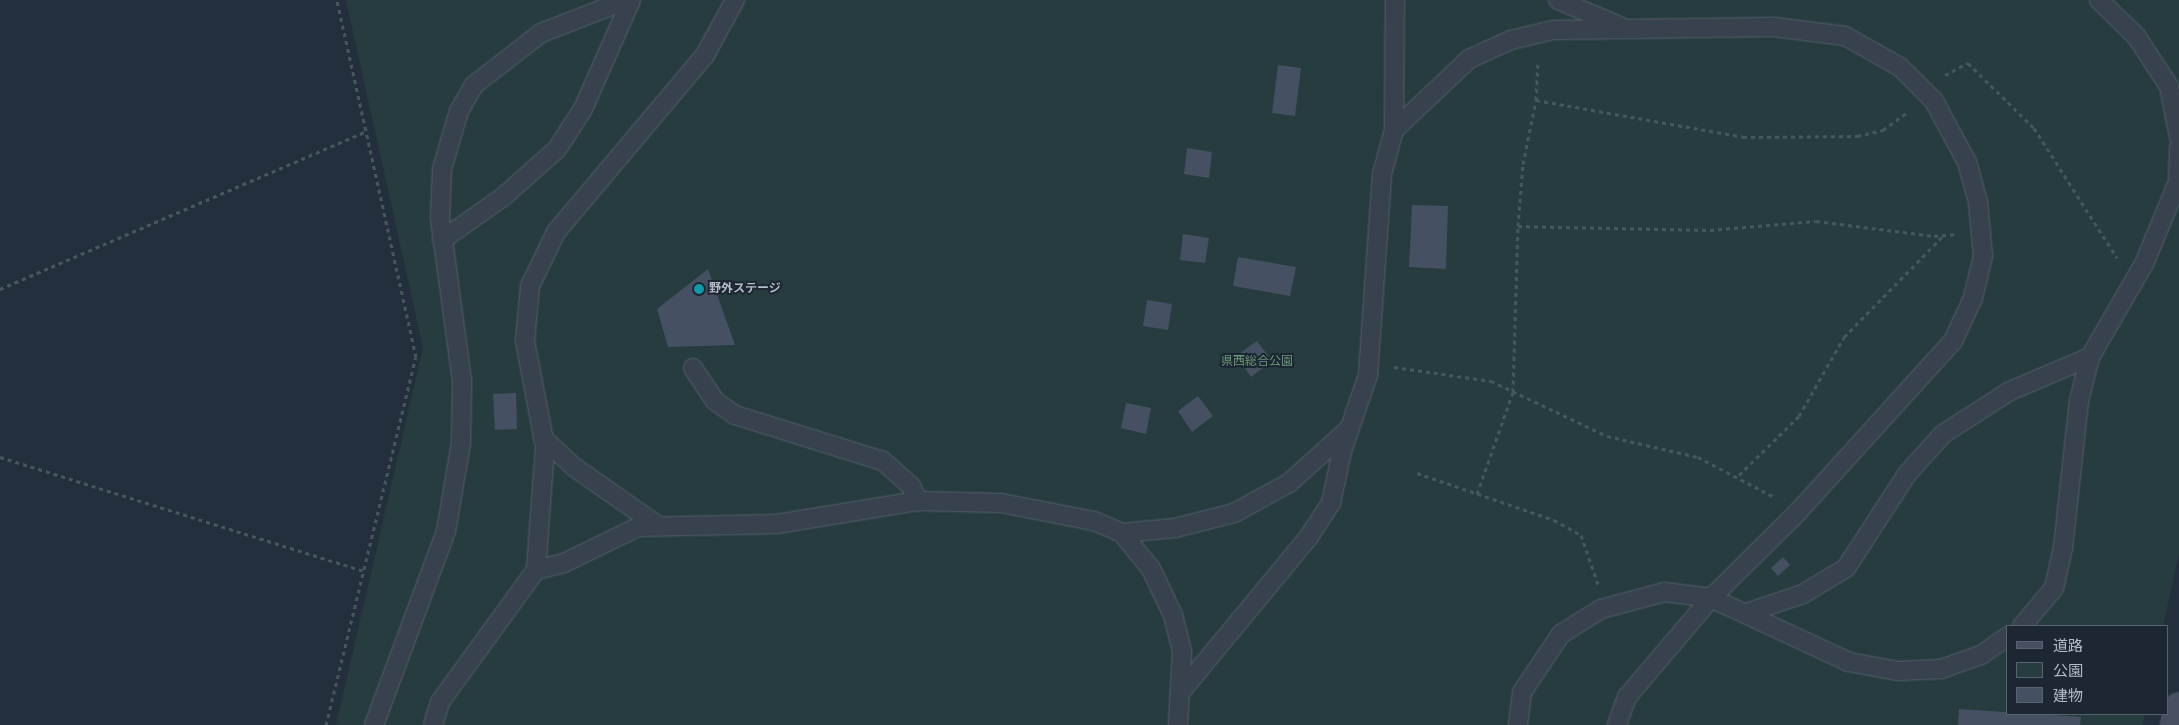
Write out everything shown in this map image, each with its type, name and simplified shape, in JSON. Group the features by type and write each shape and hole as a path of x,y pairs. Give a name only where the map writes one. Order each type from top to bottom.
{"street":[{"path":"2175,725 2179,707"}],"lane":[{"path":"374,725 446,531 461,443 462,381 442,240 442,169 459,111 474,85 542,33 626,0"},
{"path":"442,240 503,196 557,149 583,109 631,0"},
{"path":"432,725 440,702 536,570 542,526 543,438 525,341 530,286 556,232 706,55 735,0"},
{"path":"1183,688 1308,538 1331,502 1368,366 1382,174 1394,130 1394,0"},
{"path":"1558,0 1624,29"},
{"path":"2099,0 2136,36 2169,86 2179,137"},
{"path":"1394,130 1469,59 1535,34 1624,29 1774,27 1845,36 1900,67 1928,94 1968,162 1983,256 1973,298 1953,341 1799,511 1710,598 1627,697 1617,725"},
{"path":"2023,625 2054,588 2063,548 2080,401 2090,357 2133,283 2178,182 2179,147"},
{"path":"1746,613 1804,594 1846,568 1907,474 1943,434 2010,391 2090,357"},
{"path":"693,368 715,402 735,415 883,461 911,486 918,501"},
{"path":"536,570 564,563 638,527 657,525 778,524 918,501 1002,503 1094,522 1122,533 1175,528 1234,514 1289,483 1350,428"},
{"path":"543,438 574,467 657,525"},
{"path":"1122,533 1151,568 1173,615 1182,651 1183,688 1178,725"},
{"path":"1518,725 1522,692 1561,634 1607,608 1665,592 1710,598 1850,662 1898,671 1940,669 1981,655 2006,637"}],"path":[{"path":"326,725 416,357 337,0"},
{"path":"1477,494 1513,392 1518,226 1523,164 1536,100 1535,34"},
{"path":"1536,100 1743,137 1847,136 1883,130 1928,94 1953,68 1968,63 1980,70 2034,128 2133,283"},
{"path":"0,289 366,130"},
{"path":"1518,226 1710,230 1816,221 1943,235 1980,232"},
{"path":"1739,475 1799,416 1844,337 1943,235"},
{"path":"1368,366 1423,368 1491,381 1607,436 1653,443 1739,475 1799,511"},
{"path":"0,457 364,571"},
{"path":"1417,473 1554,520 1581,535 1607,608"}],"green space":[{"name":"県西総合公園","path":"346,0 2179,0 2179,554 2163,625 2006,625 2006,715 2145,715 2143,725 336,725 423,348"}],"building":[{"path":"1278,65 1301,68 1295,116 1272,113"},
{"path":"1187,148 1212,152 1209,178 1184,174"},
{"path":"1412,205 1448,206 1446,269 1409,267"},
{"path":"1183,234 1209,238 1205,263 1180,260"},
{"path":"1238,257 1296,267 1290,296 1233,286"},
{"name":"野外ステージ","path":"708,269 735,345 668,347 657,309"},
{"path":"1147,300 1172,304 1168,330 1143,326"},
{"path":"1257,341 1272,361 1251,377 1236,356"},
{"path":"516,393 517,429 495,430 493,394"},
{"path":"1198,396 1213,416 1192,432 1178,411"},
{"path":"1126,403 1151,408 1146,434 1121,428"},
{"path":"1783,557 1790,565 1778,576 1771,568"},
{"path":"1959,709 2006,712 2006,715 2081,717 2080,725 1958,725"}],"place":[{"name":"野外ステージ","path":"699,289"}]}
